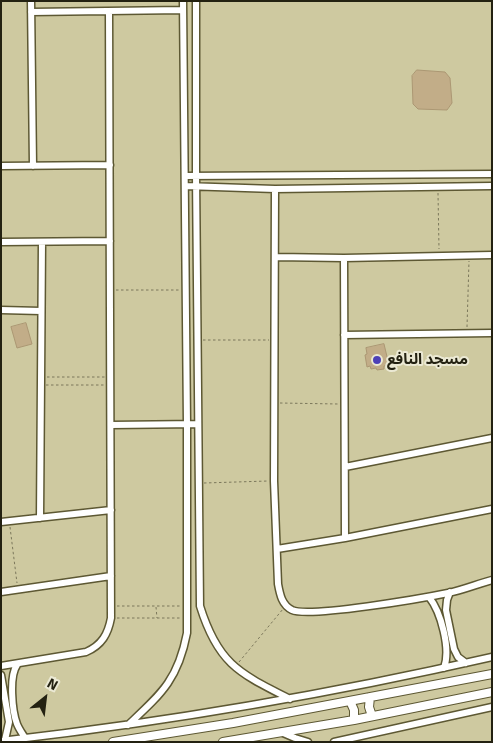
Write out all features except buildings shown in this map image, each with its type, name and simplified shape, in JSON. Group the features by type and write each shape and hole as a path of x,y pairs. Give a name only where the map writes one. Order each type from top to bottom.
{"street":[{"path":"31,1 33,166"},
{"path":"128,725 148,707 171,681 184,650 187,634 183,1"},
{"path":"196,1 200,606 205,624 217,647 234,668 247,677 290,699"},
{"path":"31,12 183,10"},
{"path":"1,666 17,665 86,652 98,645 107,634 112,618 109,11"},
{"path":"1,166 110,165"},
{"path":"185,176 492,174"},
{"path":"185,186 275,189 492,186"},
{"path":"275,189 274,481 280,593 282,600 291,609 312,612 428,597 492,580"},
{"path":"1,242 110,241"},
{"path":"40,518 42,242"},
{"path":"276,257 344,258 492,255"},
{"path":"344,258 345,538"},
{"path":"1,310 41,311"},
{"path":"344,335 492,334"},
{"path":"111,425 198,424"},
{"path":"345,467 492,438"},
{"path":"277,548 345,538 492,509"},
{"path":"1,522 111,510"},
{"path":"1,592 111,576"},
{"path":"450,592 446,610 452,641 456,655 466,663"},
{"path":"428,597 435,605 440,616 447,654 444,668"},
{"path":"186,606 193,609 200,606"},
{"path":"1,675 9,722 3,741 128,725 290,699 492,658"},
{"path":"17,665 12,678 15,714 18,726 25,738"},
{"path":"113,742 370,698 492,674"},
{"path":"223,742 354,720 492,692"},
{"path":"370,698 369,707 372,716"},
{"path":"350,701 354,710 354,720"},
{"path":"334,742 492,707"},
{"path":"281,732 308,742"}],"path":[{"path":"438,187 439,256"},
{"path":"467,333 469,255"},
{"path":"110,290 186,290"},
{"path":"198,340 274,340"},
{"path":"41,381 110,377"},
{"path":"41,381 110,385"},
{"path":"274,402 344,404"},
{"path":"199,483 274,481"},
{"path":"9,521 18,590"},
{"path":"234,668 286,605"},
{"path":"111,606 186,606"},
{"path":"156,606 157,618"},
{"path":"112,618 186,618"}],"place":[{"name":"مسجد النافع","path":"377,360"}]}
